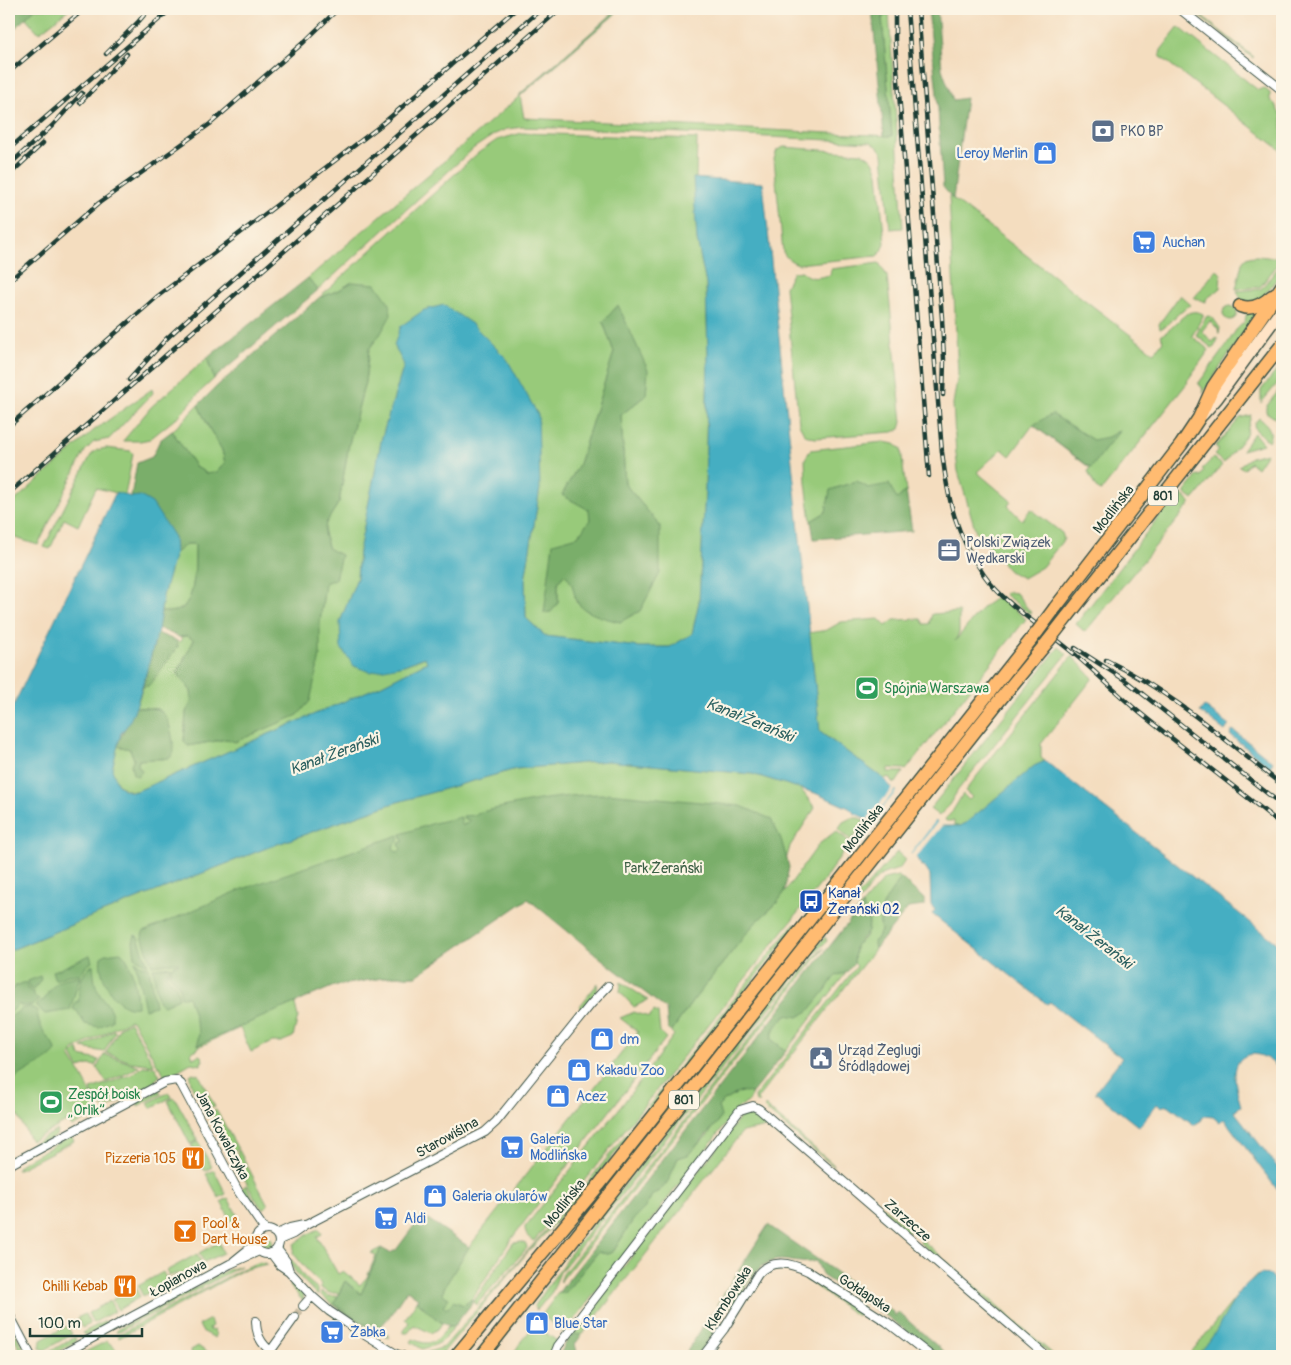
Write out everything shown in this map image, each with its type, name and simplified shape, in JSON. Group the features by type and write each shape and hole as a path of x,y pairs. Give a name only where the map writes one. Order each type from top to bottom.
{"main road":[{"path":"1240,306 1248,308 1258,306 1282,286"},
{"path":"1199,418 1213,387 1282,286"},
{"name":"Modlińska","path":"482,1356 882,840 910,793 1056,608 1181,445 1199,418 1218,398 1282,309"},
{"name":"Modlińska","path":"456,1356 882,840 921,802 998,702 1282,345"}],"street":[{"path":"1180,9 1282,90"},
{"name":"Starowiślna","path":"278,1237 290,1228 306,1225 485,1132 496,1122 608,986"},
{"name":"Jana Kowalczyka","path":"9,1166 165,1082 176,1080 181,1084 262,1232"},
{"name":"Zarzecze","path":"554,1356 558,1346 568,1332 740,1110 753,1106 759,1108 1046,1356"},
{"path":"274,1252 278,1237 273,1231 262,1232 256,1237 257,1248 263,1253 274,1252 286,1261 289,1271 329,1311 399,1356"},
{"name":"Łopianowa","path":"59,1356 257,1248"},
{"name":"Klembowska","path":"703,1356 724,1329 758,1274 763,1268 771,1264 780,1263"},
{"name":"Gołdapska","path":"780,1263 794,1265 808,1271 887,1322 930,1356"},
{"path":"303,1306 312,1296"},
{"path":"9,1314 31,1356"},
{"path":"256,1321 256,1327 263,1345 269,1354 294,1317"}],"green space":[{"path":"9,9 35,9 9,34"},
{"path":"35,9 69,9 39,33 26,18"},
{"path":"618,9 621,9 520,96 520,94"},
{"path":"872,9 889,9 889,13 882,18 892,136 884,136"},
{"path":"928,9 937,9 942,69 953,100 966,98 953,199 943,187 937,94"},
{"path":"1190,9 1192,9 1254,57 1253,58"},
{"path":"889,13 903,228 890,229 883,154 871,142 523,127 507,129 495,134 474,148 318,290 308,278 520,96 524,118 892,136 882,17"},
{"path":"1179,27 1258,90 1264,88 1270,93 1270,100 1277,106 1278,111 1282,115 1282,151 1161,57 1161,50"},
{"path":"522,133 697,139 696,178 694,178 697,240 706,284 708,354 705,491 699,602 692,634 670,647 639,647 545,636 526,618 525,580 540,488 404,365 382,437 359,551 357,578 340,622 404,665 426,657 427,662 382,685 137,791 128,790 120,786 112,770 117,746 130,749 138,764 139,760 142,759 164,759 173,745 169,723 158,709 136,707 143,687 148,686 178,646 177,641 180,642 182,638 179,637 187,636 194,640 177,673 191,691 192,701 186,712 184,741 188,746 227,739 320,622 329,549 324,534 326,523 339,502 349,444 365,382 369,349 381,333 352,282 341,289 321,296 478,153 497,140","holes":["603,322 646,395 621,415 625,484 660,526 620,622 587,611 576,602 573,583 565,574 558,582 558,603 544,613 578,536 590,520 590,510 562,495 579,464 614,352"]},
{"path":"784,147 861,153 868,156 876,167 878,174 885,243 882,251 877,256 798,264 786,256 783,252 774,159 777,150"},
{"path":"949,196 1154,353 1163,341 1161,335 1181,318 1191,312 1203,314 1192,336 1209,350 1188,382 1101,491 1096,488 1088,472 1090,468 1033,425 1010,456 1002,449 977,472 1011,501 1008,506 1022,520 1031,509 1062,533 1064,539 1042,567 1023,578 1009,571 976,532 958,471 953,404 958,374"},
{"path":"1282,254 1282,259 1260,287 1236,289 1242,263 1246,258 1251,256 1274,257"},
{"path":"879,263 887,276 902,422 900,429 893,432 815,438 805,435 799,424 785,287 793,272 802,271 808,276 819,277 830,275 831,269"},
{"path":"1282,263 1282,272 1262,298 1255,303 1242,301 1237,291 1261,289"},
{"path":"1216,270 1221,273 1220,289 1206,299 1206,302 1194,298"},
{"path":"308,278 318,290 214,379 207,358"},
{"path":"352,282 376,284 390,304 391,315 369,349 365,382 349,444 339,502 326,523 324,534 329,549 341,555 335,579 325,583 320,622 320,656 310,701 298,715 235,742 227,739 188,746 184,741 186,712 192,701 191,691 177,673 194,640 187,636 179,637 158,628 161,612 179,610 188,602 193,586 195,544 187,544 175,553 174,537 131,496 137,463 152,457 160,440 172,431 195,466 207,474 217,472 225,463 222,450 198,405 216,387 321,296 341,289"},
{"path":"1180,295 1191,305 1182,310 1160,329 1159,324"},
{"path":"618,305 648,370 646,395 621,415 625,484 660,526 660,573 640,611 620,622 595,615 583,608 576,599 565,574 558,582 558,603 551,612 544,613 553,543 578,536 590,520 589,510 562,495 579,464 614,352 603,322"},
{"path":"1230,306 1235,308 1237,313 1235,318 1230,320 1225,318 1223,313 1225,308"},
{"path":"1259,309 1203,393 1202,387 1198,384 1236,330 1245,321 1247,312"},
{"path":"1208,316 1213,318 1220,328 1219,334 1218,329 1210,321 1202,331 1212,342 1217,338 1213,349 1196,335"},
{"path":"207,358 214,379 180,415 150,439 123,441 151,407"},
{"path":"1282,364 1282,378 1261,403 1261,390"},
{"path":"1282,386 1282,393 1278,399 1282,405 1282,421 1279,421 1266,412 1266,407"},
{"path":"152,389 153,393 109,439 94,442 85,451 38,545 9,536 9,506 93,431"},
{"path":"198,405 222,450 225,463 217,472 207,474 195,466 172,431"},
{"path":"1052,414 1093,440 1108,437 1120,430 1091,468 1033,425"},
{"path":"1251,415 1246,435 1224,463 1214,455 1219,450 1215,447 1240,418"},
{"path":"1259,418 1267,425 1270,431 1268,441 1255,429 1254,424"},
{"path":"1254,433 1263,444 1242,450"},
{"path":"883,442 895,444 901,449 906,491 897,499 868,488 856,481 831,490 826,512 811,521 805,459 810,450"},
{"path":"106,448 131,451 133,454 125,495 96,488 78,526 64,519 50,549 44,547 91,455 97,450"},
{"path":"1267,453 1257,468 1250,462 1244,469 1239,466 1251,457"},
{"path":"1213,458 1222,465 1192,499 1185,492 1198,475 1201,476 1204,471 1202,469"},
{"path":"857,481 868,488 889,484 897,499 906,491 912,531 814,539 811,521 826,512 830,490"},
{"path":"1180,493 1190,504 1085,632 1076,624 1167,506"},
{"path":"187,544 195,544 193,586 188,602 182,609 161,612 163,596 175,553"},
{"path":"1008,592 1016,593 1031,613 1004,594"},
{"name":"Spójnia Warszawa","path":"999,596 1026,619 906,770 888,768 888,772 903,772 896,783 894,782 893,784 889,777 884,779 820,732 809,633 827,630 841,622 879,619 886,626 894,620 921,619 924,624 929,624 932,614 959,612 959,633 955,641 983,607"},
{"path":"157,633 177,641 178,646 152,682 148,686 143,687"},
{"path":"1059,647 1067,654 939,816 930,809"},
{"path":"1072,656 1093,678 1041,744 1041,758 1045,761 1034,767 966,823 954,826 954,821 946,821 945,819 952,812 963,794 969,800 972,797 965,791"},
{"path":"136,707 157,709 165,716 170,728 174,752 170,758 139,760 138,765 142,771 137,776 133,774 131,764 134,759 130,749 117,746"},
{"name":"Park Żerański","path":"607,761 752,774 800,788 815,808 790,846 778,890 533,896 416,976 394,976 334,986 296,1002 298,1017 293,1037 281,1042 272,1042 251,1052 240,1028 191,1052 193,1058 199,1055 202,1057 201,1065 191,1063 165,1078 161,1068 158,1066 132,1020 130,1020 73,1050 70,1056 90,1091 96,1114 72,1127 68,1121 31,1141 9,1099 9,951 269,847 394,803 516,769"},
{"name":"Park Żerański","path":"607,793 741,806 771,819 781,839 789,867 784,893 776,904 754,924 692,1002 671,1032 668,1030 666,1009 528,899 416,976 394,976 334,986 198,1045 199,1032 189,999 181,997 179,986 169,974 173,965 178,964 178,962 152,965 142,936 143,932 240,890 399,835 398,841 393,845 394,850 397,852 401,850 399,843 403,842 401,834 434,823 461,817 461,825 465,825 469,820 464,819 463,816 477,815 477,813 539,800 570,796 606,795"},
{"path":"851,818 859,818 865,821 851,840 838,829 843,822"},
{"path":"836,831 850,842 823,881 588,1176 534,1241 530,1239 526,1234 525,1227 622,1105 674,1035 671,1032 692,1002 754,924 776,904 819,844"},
{"path":"897,852 906,860 902,866 880,876 860,901 856,898"},
{"path":"898,876 901,878 882,909 880,916 881,931 875,941 875,949 757,1099 760,1102 756,1102 756,1095 857,966 854,963 855,946 867,934 869,925 868,917 862,905 884,879"},
{"path":"901,878 924,899 924,906 908,908 875,949 874,942 881,931 880,916 882,909 888,896"},
{"path":"862,905 869,919 868,932 855,946 854,963 846,973 837,975 833,979 809,1011 798,1017 786,1015 774,1029 771,1039 786,1051 752,1093 742,1092 737,1094 718,1107 721,1116 719,1121 688,1155 678,1158 666,1184 653,1194 644,1209 633,1220 613,1252 607,1254 598,1252 565,1293 558,1293"},
{"path":"794,924 796,925 791,933 589,1186 527,1253 440,1356 429,1356 428,1352 444,1347 587,1183"},
{"path":"135,935 138,937 148,965 135,957 133,942"},
{"path":"825,937 827,941 811,956 560,1272 552,1292 537,1310 534,1307 570,1254 803,960"},
{"path":"824,948 560,1282 563,1274 813,958"},
{"path":"120,952 124,955 131,968 137,1007 129,1007 115,998 102,973 101,957 106,954"},
{"path":"90,955 92,962 85,967 81,974 68,975 55,980 52,971"},
{"path":"135,961 149,967 155,1006 145,1009"},
{"path":"93,965 97,990 112,1013 112,1021 99,1027 85,1024 77,1011 73,1009 76,1001 79,1002 79,987 85,971"},
{"path":"171,966 166,975 176,986 179,998 164,1005 158,1001 153,968"},
{"path":"846,973 786,1051 771,1039 774,1029 786,1015 794,1016 823,993 836,976"},
{"path":"40,976 41,979 34,990 29,988 28,981"},
{"path":"80,976 70,1010 45,1014 36,1006 43,1001 48,991 59,981"},
{"path":"26,982 27,989 33,992 35,997 39,999 34,1005 20,1006 19,1004 9,1014 9,989"},
{"path":"621,982 648,1000 634,1007 620,992"},
{"path":"598,983 597,991 582,1009 579,1007"},
{"path":"30,1007 38,1011 40,1025 56,1051 52,1056 20,1075 9,1084 9,1018 23,1008"},
{"path":"654,1011 658,1013 660,1033 666,1038 512,1238 472,1299 464,1305 445,1309 443,1307 445,1302 442,1294 445,1286 469,1247 638,1032 620,1018 634,1012 649,1017"},
{"path":"130,1022 154,1065 131,1062 106,1053 120,1027"},
{"path":"114,1030 115,1032 104,1052 82,1048"},
{"path":"78,1049 80,1056 99,1060 96,1066 89,1065 79,1068 72,1055"},
{"path":"104,1055 139,1066 106,1082 97,1068"},
{"path":"143,1066 155,1067 160,1076 155,1080 156,1082 106,1109 99,1104 97,1096 93,1095 91,1089 131,1075"},
{"path":"193,1073 199,1075 215,1107 205,1104 197,1096 190,1080 190,1075"},
{"path":"159,1090 161,1094 138,1106 138,1101"},
{"path":"169,1092 172,1097 151,1108 148,1103"},
{"path":"742,1092 752,1093 748,1102 738,1108 564,1333 542,1315 558,1293 565,1293 598,1252 607,1254 613,1252 633,1220 644,1209 653,1194 666,1184 678,1158 699,1144 713,1129 719,1114 718,1107 722,1102"},
{"path":"173,1098 176,1100 198,1140 190,1144 168,1101"},
{"path":"765,1106 834,1165 765,1109"},
{"path":"216,1109 238,1149 230,1152 213,1121 214,1110"},
{"path":"753,1110 772,1126 742,1132 582,1335 569,1337 744,1113"},
{"path":"57,1130 56,1136 33,1148 27,1147"},
{"path":"71,1136 74,1141 17,1170 20,1164"},
{"path":"198,1141 212,1167 205,1171 191,1145"},
{"path":"239,1150 268,1205 263,1209 239,1169 237,1151"},
{"path":"214,1170 226,1194 219,1198 206,1174"},
{"path":"246,1185 257,1207 241,1189"},
{"path":"861,1189 911,1231 908,1232"},
{"path":"228,1198 240,1220 233,1224 221,1202"},
{"path":"422,1215 469,1247 442,1294 449,1298 443,1306 445,1308 448,1308 453,1301 464,1305 472,1299 474,1301 454,1326 443,1323 434,1317 417,1301 418,1298 407,1290 377,1331 334,1304 345,1281 361,1294 381,1248 390,1253 396,1250"},
{"path":"768,1225 892,1311 895,1316 898,1312 949,1356 938,1356 888,1317 823,1276 816,1261 781,1260 770,1262 756,1272 732,1306 726,1309 717,1304"},
{"path":"319,1229 322,1234 317,1237 338,1274 343,1271 360,1285 367,1277 376,1255 371,1253 381,1248 361,1294 345,1281 339,1293 329,1293 321,1288 321,1284 293,1253 294,1244 306,1235"},
{"path":"265,1237 269,1237 272,1242 271,1246 265,1247 262,1244 262,1240"},
{"path":"921,1239 1055,1356 1052,1356 920,1243"},
{"path":"219,1242 223,1253 204,1262 199,1253"},
{"path":"522,1242 526,1244 527,1248 476,1305 474,1301 513,1243"},
{"path":"197,1254 202,1264 185,1273 169,1276 166,1271"},
{"path":"292,1260 305,1278 318,1289 318,1296 297,1274 289,1262"},
{"path":"260,1262 267,1264 243,1270 119,1338 118,1335 242,1269"},
{"path":"241,1266 116,1333 118,1329 227,1270"},
{"path":"800,1271 863,1308 857,1316 798,1274"},
{"path":"163,1272 167,1280 166,1283 143,1296 138,1286"},
{"path":"1261,1274 1243,1295 1202,1356 1188,1356 1241,1291 1254,1277"},
{"path":"176,1276 180,1277 183,1284 174,1289 170,1283 171,1279"},
{"path":"293,1284 304,1294 303,1301 290,1286"},
{"path":"135,1287 140,1297 118,1310 112,1300"},
{"path":"321,1291 328,1296 338,1296 335,1304 377,1331 381,1326 390,1338 345,1314 321,1295"},
{"path":"110,1301 115,1311 93,1323 88,1313"},
{"path":"417,1301 442,1323 439,1328 431,1333 414,1325 408,1333 404,1333 409,1322 405,1319"},
{"path":"713,1311 721,1318 721,1324 696,1356 684,1356"},
{"path":"85,1314 90,1324 82,1328 77,1318"},
{"path":"210,1319 212,1326 209,1328 211,1331 214,1330 215,1338 202,1331 199,1325"},
{"path":"9,1321 25,1351 22,1352 21,1356 11,1356 21,1351 9,1327"},
{"path":"105,1321 108,1325 90,1334 85,1335 82,1333"},
{"path":"535,1325 557,1341 550,1356 512,1356 522,1340"},
{"path":"67,1326 72,1334 45,1350 40,1348 41,1340"},
{"path":"448,1326 454,1326 444,1339 434,1346 422,1349 411,1342 413,1339 425,1343 434,1342"},
{"path":"576,1334 582,1335 575,1344 578,1356 574,1352 559,1356 569,1337"},
{"path":"75,1337 76,1342 48,1356 47,1353"},
{"path":"107,1341 118,1351 118,1356 77,1356"},
{"path":"198,1346 212,1356 192,1356 191,1350"}],"water":[{"name":"Kanał Żerański","path":"693,178 763,183 820,732 884,779 891,787 942,826 960,826 966,823 1034,766 1045,761 1282,947 1282,1071 1269,1060 1259,1055 1247,1055 1240,1060 1235,1072 1235,1079 1241,1106 1234,1111 1282,1173 1282,1196 1224,1119 1219,1122 1213,1117 1204,1116 1201,1118 1202,1120 1194,1125 1168,1105 1160,1107 1157,1104 1139,1127 1095,1092 1122,1058 1050,1002 1047,1004 932,914 935,910 931,905 930,875 923,865 921,866 919,860 849,808 815,793 752,774 607,761 516,769 394,803 269,847 9,951 9,715 116,492 131,497 140,496 152,503 174,537 175,553 163,596 158,630 145,677 136,707 129,723 121,733 112,769 117,783 123,789 131,792 137,791 382,685 427,662 425,657 404,665 370,672 354,666 341,648 340,622 357,578 359,551 382,437 404,365 394,345 401,326 424,310 444,305 472,324 507,359 538,415 540,488 525,580 526,618 545,636 639,647 670,647 692,634 699,602 705,491 708,354 706,284 697,240"},
{"path":"1204,706 1229,725 1225,731 1200,712"},
{"path":"1233,730 1273,762 1270,767 1230,735"},
{"path":"1261,1274 1271,1275 1282,1289 1282,1356 1198,1356 1215,1333 1242,1289"}],"pier":[{"path":"894,786 897,788 868,824 865,822"},
{"path":"898,789 913,800 884,836 869,825"},
{"path":"914,801 937,819 909,856 885,837"},
{"path":"939,820 944,823 914,860 910,856"}],"tunnel":[{"path":"295,1317 303,1306"}],"railway":[{"path":"9,72 84,9"},
{"path":"106,54 149,9"},
{"path":"9,149 171,9"},
{"path":"9,281 99,203 210,124 304,42 338,9"},
{"path":"9,426 158,296 380,126 516,9"},
{"path":"129,380 165,340 190,317 541,9"},
{"path":"9,493 560,9"},
{"path":"895,9 895,42 929,476"},
{"path":"907,9 942,452 950,501 966,545 984,575 1002,596 1072,652 1140,713 1282,825"},
{"path":"918,9 942,318 943,395"},
{"path":"80,103 127,54"},
{"path":"9,165 52,126 82,93"},
{"path":"9,175 43,143"},
{"path":"1075,648 1125,680 1282,805"},
{"path":"1106,660 1153,686 1219,734 1282,785"}],"place":[{"name":"PKO BP","path":"1103,131"},
{"name":"Leroy Merlin","path":"1045,153"},
{"name":"Auchan","path":"1144,242"},
{"name":"Polski Związek Wędkarski","path":"949,550"},
{"name":"Spójnia Warszawa","path":"867,688"},
{"name":"Kanał Żerański 02","path":"811,901"},
{"name":"dm","path":"602,1039"},
{"name":"Urząd Żeglugi Śródlądowej","path":"821,1058"},
{"name":"Kakadu Zoo","path":"579,1070"},
{"name":"Acez","path":"558,1096"},
{"name":"Zespół boisk „Orlik”","path":"51,1102"},
{"name":"Galeria Modlińska","path":"512,1147"},
{"name":"Pizzeria 105","path":"193,1158"},
{"name":"Galeria okularów","path":"435,1196"},
{"name":"Aldi","path":"386,1218"},
{"name":"Pool & Dart House","path":"185,1231"},
{"name":"Chilli Kebab","path":"125,1286"},
{"name":"Blue Star","path":"537,1323"},
{"name":"Żabka","path":"332,1332"}]}
